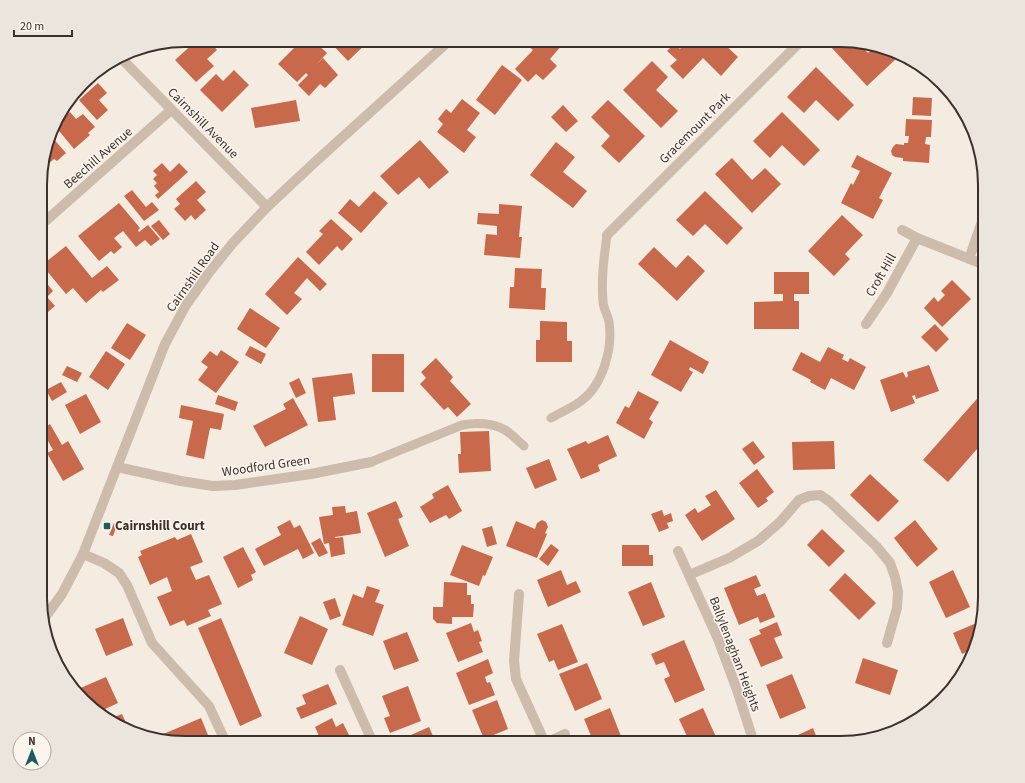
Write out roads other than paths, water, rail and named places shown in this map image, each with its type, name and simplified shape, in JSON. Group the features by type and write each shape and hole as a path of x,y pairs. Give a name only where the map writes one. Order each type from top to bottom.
{"street":[{"name":"Cairnshill Road","path":"48,614 62,594 82,554 165,344 186,305 232,244 267,207 442,47"},
{"name":"Gracemount Park","path":"607,235 795,47"},
{"name":"Cairnshill Avenue","path":"124,61 267,207"},
{"name":"Beechill Avenue","path":"47,220 171,110"},
{"path":"902,230 917,238 978,262"},
{"path":"969,259 978,233"},
{"name":"Croft Hill","path":"866,324 887,293 917,238"},
{"name":"Woodford Green","path":"117,467 213,486 235,485 311,474 371,462"},
{"path":"689,575 729,558 758,541 780,522 799,500 809,496 820,495 829,501 876,546 890,563 898,592 897,608 887,643"},
{"name":"Ballylenaghan Heights","path":"678,551 720,646 737,690 752,736"},
{"path":"82,554 100,561 119,573 127,585 152,644 208,706 223,736"},
{"path":"519,594 514,661 516,679 542,736"},
{"path":"340,670 370,736"},
{"path":"561,736 565,734"}],"lane":[{"path":"551,418 581,401 592,390 606,364 609,350 609,321 603,304 601,285 607,235"},
{"path":"371,462 472,422 505,430 524,446"}],"place":[{"name":"Cairnshill Court","path":"107,526"}]}
